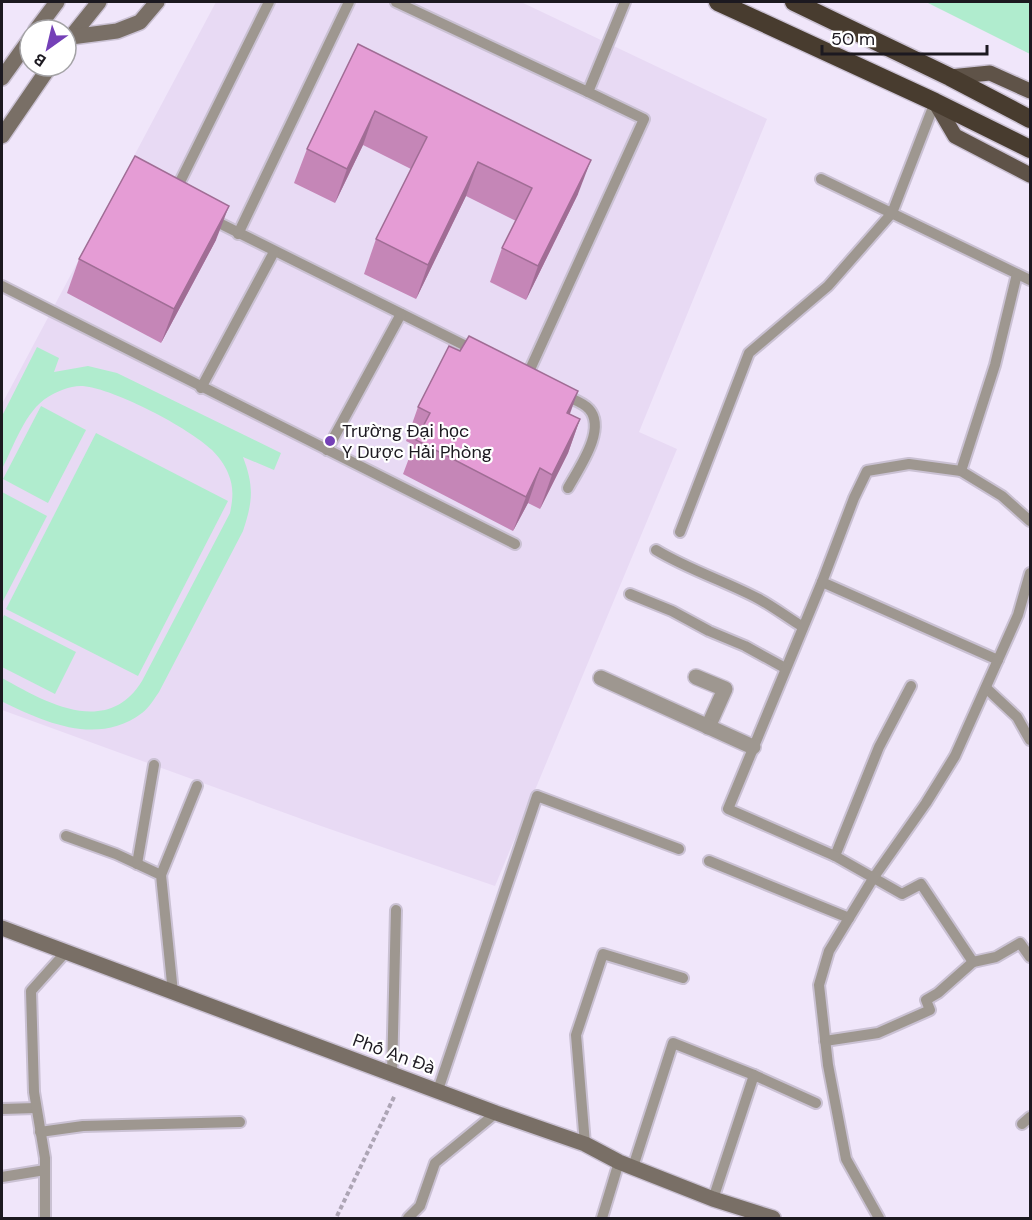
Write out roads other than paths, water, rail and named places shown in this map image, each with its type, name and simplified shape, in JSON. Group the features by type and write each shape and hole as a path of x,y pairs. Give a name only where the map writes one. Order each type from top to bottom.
{"highway":[{"path":"718,2 935,102 1030,149"},
{"path":"794,2 950,76 1028,118"}],"main road":[{"path":"950,76 990,73 1030,91"},
{"path":"935,102 956,136 1030,175"}],"street":[{"path":"45,18 57,2"},
{"path":"78,28 99,2"},
{"path":"78,38 117,31 140,22 158,2"},
{"path":"2,78 18,56"},
{"path":"2,136 42,78"},
{"path":"696,676 724,689 708,727"},
{"path":"601,678 753,747"},
{"name":"Phố An Đà","path":"2,928 64,953 585,1144 626,1164 713,1199 773,1218"}],"lane":[{"path":"182,204 172,198 269,2"},
{"path":"238,234 349,2"},
{"path":"396,2 644,119 532,379 516,371"},
{"path":"588,92 625,2"},
{"path":"680,532 749,353 828,286 892,213 935,102"},
{"path":"821,179 1030,280"},
{"path":"200,214 485,356"},
{"path":"201,387 274,252"},
{"path":"962,471 995,365 1017,274"},
{"path":"2,286 515,544"},
{"path":"327,450 401,314"},
{"path":"557,392 587,406 593,415 596,427 594,438 568,488"},
{"path":"973,962 921,884 902,894 835,856 728,809 867,471 909,464 962,471 1002,496 1030,520"},
{"path":"656,550 679,564 762,600 803,627"},
{"path":"879,1218 846,1159 828,1065 819,985 829,951 874,877 926,803 955,756 1018,615 1030,573"},
{"path":"822,582 998,660"},
{"path":"630,594 672,611 709,632 745,646 785,668"},
{"path":"835,856 879,747 911,686"},
{"path":"986,688 1017,717 1030,740"},
{"path":"137,864 154,765"},
{"path":"173,993 161,875 197,786"},
{"path":"438,1090 537,796 679,849"},
{"path":"66,836 116,854 161,875"},
{"path":"709,861 849,918"},
{"path":"396,910 398,1076"},
{"path":"825,1041 878,1033 930,1010 926,1000 938,993 973,962 996,957 1020,943 1030,957"},
{"path":"45,1218 45,1158 34,1092 31,991 64,953"},
{"path":"585,1144 576,1035 603,954 683,978"},
{"path":"602,1218 626,1164 673,1043 754,1075 816,1103"},
{"path":"713,1199 754,1075"},
{"path":"2,1109 36,1108"},
{"path":"408,1218 420,1206 435,1163 496,1113"},
{"path":"40,1132 83,1126 240,1122"},
{"path":"2,1177 45,1170"}],"place":[{"name":"Trường Đại học Y Dược Hải Phòng","path":"330,441"}]}
